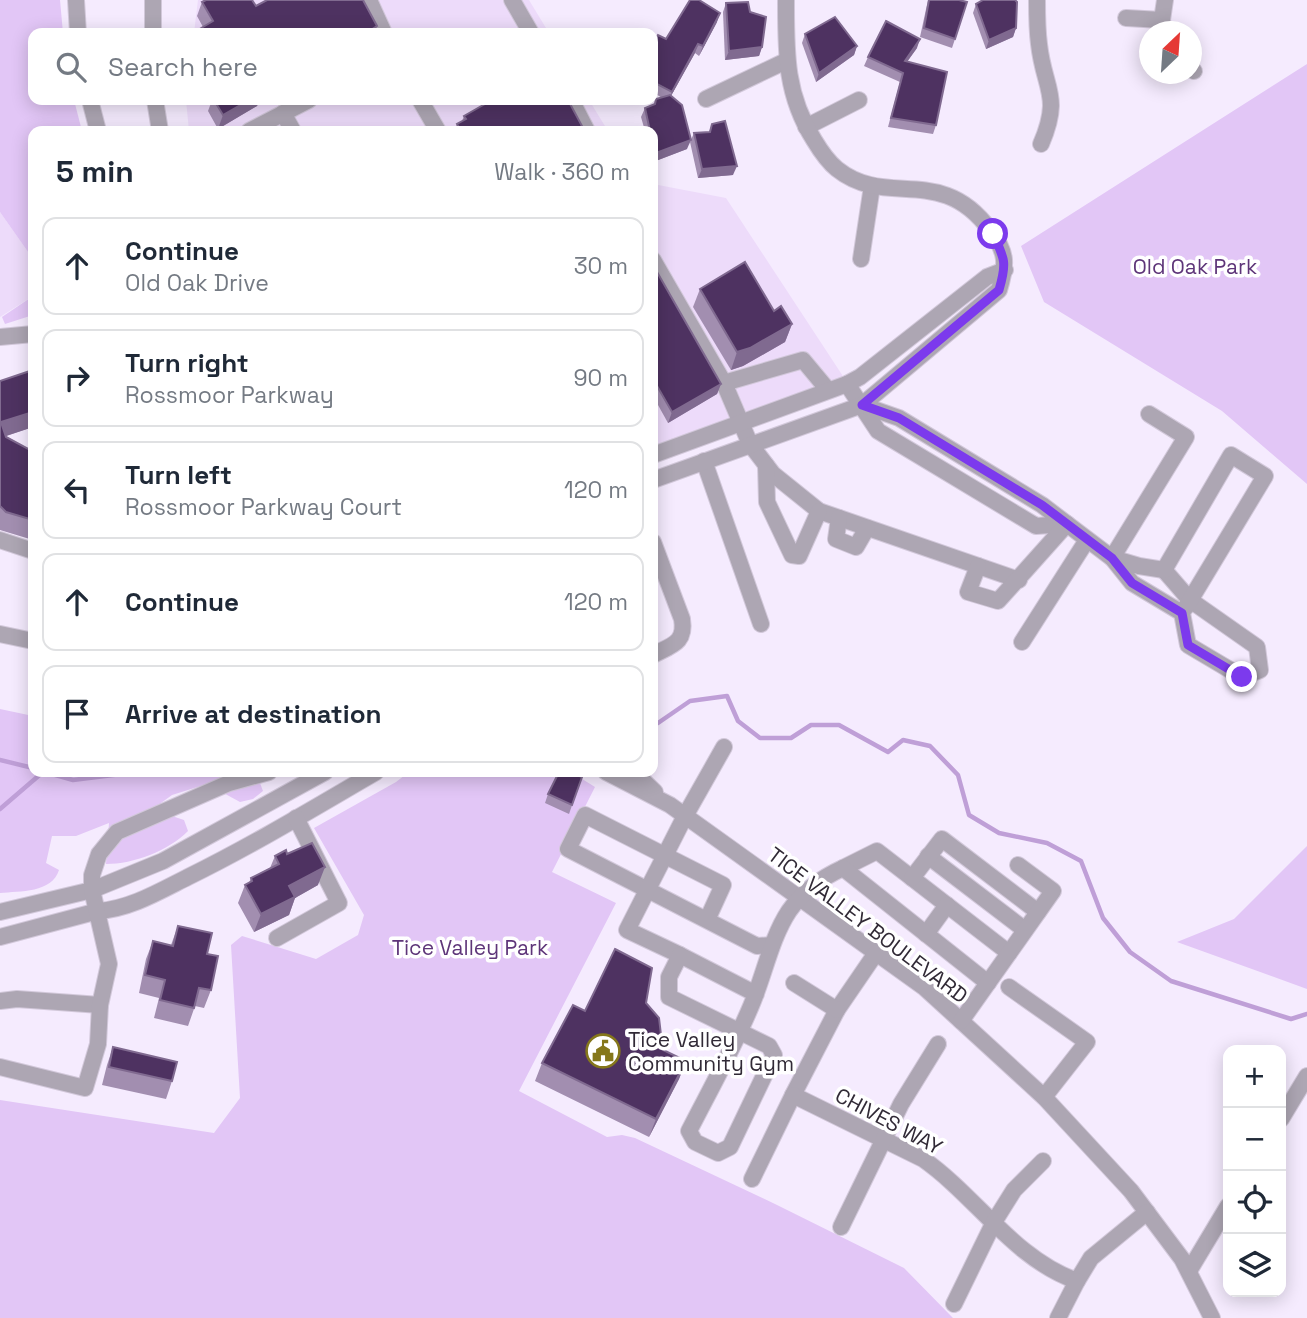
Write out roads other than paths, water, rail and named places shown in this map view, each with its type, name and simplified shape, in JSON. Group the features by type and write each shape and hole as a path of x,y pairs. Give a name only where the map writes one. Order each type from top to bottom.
{"street":[{"path":"76,0 78,28"},
{"path":"153,0 153,28"},
{"path":"369,0 382,28"},
{"path":"512,0 528,28"},
{"path":"658,478 862,405 999,290 1005,270 1005,259 993,234 981,218 966,205 935,191 872,186 836,169 823,154 806,127 793,92 786,61 786,0"},
{"path":"1037,0 1039,46 1052,105 1050,122 1041,144"},
{"path":"1163,21 1165,0"},
{"path":"1126,18 1140,21"},
{"path":"706,99 786,61"},
{"path":"806,127 859,100"},
{"path":"91,105 97,126"},
{"path":"156,105 159,126"},
{"path":"258,126 299,105"},
{"path":"423,105 435,126"},
{"path":"574,105 584,126"},
{"path":"283,113 290,126"},
{"path":"861,260 872,186"},
{"path":"658,269 724,383 750,443 773,474 819,511 1019,580"},
{"path":"658,453 847,384 860,377 987,277 1005,270"},
{"path":"0,337 28,334"},
{"path":"724,383 803,360 828,390"},
{"path":"847,384 862,405 899,418 1042,505 1112,558 1132,583 1186,607 1257,647 1260,670 1242,677 1188,645 1186,607 1164,569"},
{"path":"1112,558 1186,437 1149,414"},
{"path":"1164,569 1231,455 1265,476 1186,607"},
{"path":"704,461 761,624"},
{"path":"766,465 766,502 792,555 799,556 819,511"},
{"path":"978,566 968,592 998,601 1067,524"},
{"path":"0,540 28,549"},
{"path":"1022,642 1087,540"},
{"path":"658,555 683,628 682,636 676,643 658,652"},
{"path":"1112,558 1139,566 1164,569"},
{"path":"0,634 28,640"},
{"path":"724,747 685,816 627,930 756,994"},
{"path":"0,1068 85,1088 98,1044 100,1005 109,964 92,890 94,863 106,843 117,832 229,783 251,777"},
{"path":"291,791 309,777"},
{"path":"0,912 92,890 163,861 316,777"},
{"path":"0,937 98,911 112,910 163,890 228,857 367,777"},
{"name":"TICE VALLEY BOULEVARD","path":"616,777 670,805"},
{"name":"TICE VALLEY BOULEVARD","path":"639,777 670,805 925,988 1044,1097 1147,1212 1182,1259 1212,1318"},
{"path":"707,920 723,885 585,815 568,849 757,946 772,945"},
{"path":"277,938 338,903 296,818"},
{"path":"912,878 942,839 1038,912"},
{"path":"680,955 669,977 669,997 738,1032 769,1046 774,1055 730,1147 718,1153 695,1142 689,1132 738,1032 756,994 772,945 789,912 819,879 877,851 1009,953"},
{"path":"928,856 1025,930"},
{"path":"961,1021 1053,891 1018,865"},
{"path":"843,868 988,983"},
{"path":"926,934 947,905"},
{"path":"752,1179 837,1010 876,953"},
{"path":"794,983 837,1010"},
{"path":"1009,986 1087,1042 1044,1097"},
{"path":"0,1001 17,999 100,1005"},
{"path":"841,1227 901,1104 938,1044"},
{"path":"1286,1111 1307,1076"},
{"name":"CHIVES WAY","path":"793,1095 923,1159 941,1172 1030,1256 1059,1275 1077,1281"},
{"path":"954,1304 994,1222 1014,1190 1043,1161"},
{"path":"1058,1318 1090,1258 1147,1212"},
{"path":"1188,1271 1223,1214"}],"waterway":[{"path":"658,723 690,701 727,696 738,721 760,738 791,738 811,725 839,725 888,752 903,740 930,746 958,775 969,815 999,833 1047,843 1081,861 1103,918 1130,952 1171,981 1291,1019 1307,1014"},
{"path":"0,760 28,767"},
{"path":"0,809 37,777"},
{"path":"62,777 73,780 97,777"}],"place":[{"name":"Tice Valley Community Gym","path":"603,1051"}],"park label":[{"name":"Old Oak Park","path":"1195,266"},
{"name":"Tice Valley Park","path":"470,947"}]}
